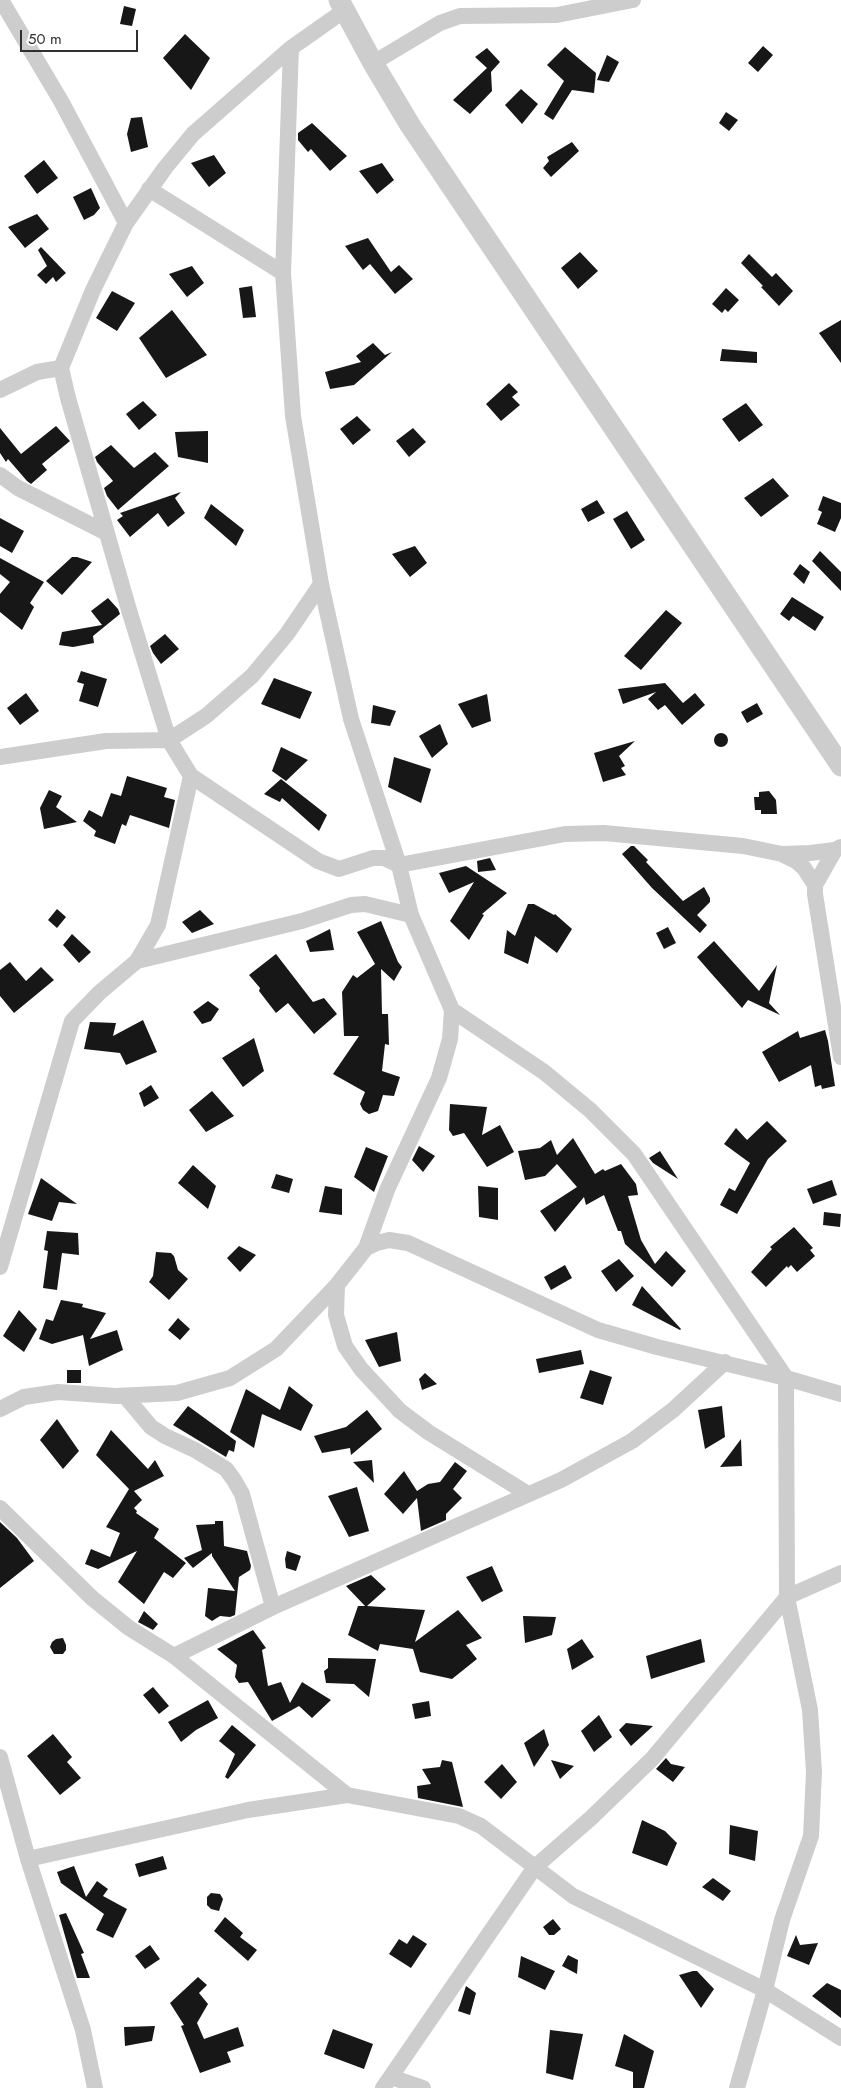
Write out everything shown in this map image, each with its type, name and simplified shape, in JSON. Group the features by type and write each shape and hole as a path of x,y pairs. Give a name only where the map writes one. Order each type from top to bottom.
{"street":[{"path":"1,0 61,101 126,223"},
{"path":"373,63 440,23 460,16 634,0"},
{"path":"838,849 782,854 743,846 594,833 566,834 399,865 384,858 373,858 339,869 318,862 191,776 169,740 107,534 61,368 93,290 126,223 149,189 193,134 342,5 373,63 410,125 839,758"},
{"path":"0,1409 24,1397 58,1392 125,1396 178,1393 230,1378 276,1349 337,1285 366,1248 387,1190 439,1078 450,1039 452,1010 412,915 399,865 350,719 321,584 293,416 283,273 291,48"},
{"path":"149,189 283,273"},
{"path":"0,390 37,372 61,368"},
{"path":"0,475 18,488 107,534"},
{"path":"0,757 106,741 169,740 206,716 252,676 287,634 321,584"},
{"path":"0,1267 72,1021 99,993 137,961 158,925 191,776"},
{"path":"815,885 838,849"},
{"path":"782,854 796,861 804,868 815,885 821,938 841,1057"},
{"path":"137,961 302,921 351,905 365,904 412,915"},
{"path":"452,1010 544,1072 590,1110 634,1154 786,1378 787,1597 810,1710 814,1772 811,1836 782,1920 765,1990 737,2088"},
{"path":"366,1248 389,1240 408,1243 598,1330 841,1394"},
{"path":"337,1285 336,1315 345,1346 367,1376 400,1410 428,1432 528,1494"},
{"path":"174,1656 273,1607 561,1480 632,1441 673,1410 725,1362"},
{"path":"125,1396 151,1427 164,1436 195,1450 226,1470 234,1480 242,1494 273,1607"},
{"path":"0,1508 92,1598 129,1628 174,1656 348,1795"},
{"path":"423,2088 388,2083 535,1867 591,1818 652,1759 787,1597 841,1573"},
{"path":"0,1758 28,1859 83,2030 95,2088"},
{"path":"28,1859 248,1810 348,1795 459,1816 481,1826 574,1896 765,1990 841,2038"}],"building":[{"path":"124,6 136,9 132,26 120,24"},
{"path":"185,34 210,58 191,90 163,58"},
{"path":"763,46 773,55 758,72 748,63"},
{"path":"565,47 596,73 594,93 572,90 553,120 544,114 564,81 547,65"},
{"path":"487,48 500,62 491,72 492,91 470,114 453,100 487,68 475,57"},
{"path":"607,55 619,62 609,82 597,80"},
{"path":"521,89 538,104 522,124 505,105"},
{"path":"726,112 738,120 729,131 719,123"},
{"path":"142,117 148,147 131,152 127,134 131,118"},
{"path":"312,123 347,156 330,171 311,149 308,152 298,140 298,133"},
{"path":"572,142 579,151 551,177 543,168 549,161 547,157"},
{"path":"214,155 226,173 209,187 191,163"},
{"path":"44,160 58,178 37,194 24,176"},
{"path":"382,163 394,180 377,194 359,171"},
{"path":"91,188 100,208 94,215 84,220 73,197"},
{"path":"37,214 49,229 25,248 8,227"},
{"path":"368,238 391,272 399,265 413,279 395,294 370,264 363,270 345,246"},
{"path":"41,247 66,273 56,282 53,277 46,284 37,275 47,266 38,250"},
{"path":"580,252 598,271 578,289 561,268"},
{"path":"749,254 772,277 776,273 793,291 779,306 741,263"},
{"path":"192,266 204,283 187,297 169,274"},
{"path":"252,286 256,317 243,318 239,288"},
{"path":"726,288 739,300 728,312 725,309 722,313 712,304"},
{"path":"112,291 135,303 117,331 96,318"},
{"path":"172,310 207,355 166,378 139,338"},
{"path":"841,320 841,363 819,333"},
{"path":"373,343 385,355 392,352 354,385 330,389 325,372 361,362 356,356"},
{"path":"722,349 757,352 757,363 720,361"},
{"path":"509,383 518,392 512,397 520,405 501,421 486,404"},
{"path":"143,401 157,415 139,430 126,414"},
{"path":"746,403 763,425 739,442 722,419"},
{"path":"357,416 371,430 353,445 340,429"},
{"path":"56,426 70,441 42,464 47,470 31,484 8,459 6,462 0,453 0,428 21,454"},
{"path":"413,428 426,442 409,457 396,441"},
{"path":"208,431 208,463 178,457 175,432"},
{"path":"111,445 134,468 155,452 169,466 118,510 107,496 104,488 113,481 95,457"},
{"path":"773,478 789,496 761,517 744,498"},
{"path":"181,492 175,498 185,513 168,527 158,513 130,537 117,520 123,516 120,513"},
{"path":"823,496 841,503 841,518 835,532 817,524 822,512 818,510"},
{"path":"597,500 605,513 588,522 581,509"},
{"path":"211,504 244,530 236,546 204,518"},
{"path":"627,511 645,540 631,549 613,519"},
{"path":"0,518 24,531 12,553 0,546"},
{"path":"415,546 427,563 410,577 392,554"},
{"path":"820,551 841,572 841,591 812,561"},
{"path":"72,557 92,562 62,595 46,581"},
{"path":"0,558 44,582 30,603 34,607 22,630 0,612 0,594 10,582 0,574"},
{"path":"800,564 810,572 804,584 793,574"},
{"path":"792,597 824,617 815,631 793,616 789,621 780,614"},
{"path":"108,598 120,614 93,636 94,643 73,647 59,645 62,632 102,625 91,611"},
{"path":"666,610 682,623 641,670 624,656"},
{"path":"165,634 179,649 161,664 150,646"},
{"path":"81,671 107,679 98,707 79,701 84,684 77,682"},
{"path":"274,678 312,692 300,719 261,704"},
{"path":"665,683 683,703 695,693 705,705 682,725 665,705 658,710 648,699 656,692 623,704 618,689"},
{"path":"26,693 39,711 20,725 7,708"},
{"path":"487,694 491,721 472,728 458,704"},
{"path":"757,703 763,714 747,723 741,712"},
{"path":"373,705 396,711 390,726 371,723"},
{"path":"440,724 448,744 432,758 419,736"},
{"path":"718,733 724,733 728,740 724,747 718,747 714,743 714,737"},
{"path":"635,741 619,756 625,766 621,768 626,775 603,782 594,753"},
{"path":"281,747 308,760 286,781 272,771"},
{"path":"394,757 431,769 421,803 388,787"},
{"path":"127,776 167,788 164,797 175,800 169,828 130,815 126,826 122,824 115,844 94,836 96,831 83,821 89,810 102,817 111,793 121,796"},
{"path":"281,779 327,815 319,831 282,798 280,802 264,794"},
{"path":"49,790 62,796 56,807 77,822 44,829 40,808"},
{"path":"769,791 776,800 777,814 761,814 761,810 755,810 754,797 759,797 759,792"},
{"path":"631,846 634,846 648,860 646,862 683,901 704,887 710,902 697,915 707,925 700,933 652,888 622,854"},
{"path":"490,858 496,870 478,872 477,861"},
{"path":"466,866 507,893 482,914 484,915 469,940 450,921 474,882 449,893 439,873"},
{"path":"528,904 534,904 555,914 572,929 557,953 535,936 528,964 504,953 507,930 515,936"},
{"path":"57,909 66,917 57,928 48,920"},
{"path":"200,910 214,924 192,933 182,922"},
{"path":"381,921 398,962 402,967 394,981 381,969 382,1014 388,1014 389,1045 385,1044 382,1071 400,1077 394,1096 383,1095 378,1111 369,1114 363,1110 360,1104 365,1092 333,1074 359,1036 344,1036 342,992 353,975 357,978 375,964 357,932"},
{"path":"668,927 676,943 664,949 656,933"},
{"path":"330,929 334,950 310,952 306,941"},
{"path":"72,934 91,952 79,963 63,945"},
{"path":"714,941 759,991 777,965 769,1003 780,1015 748,1000 742,1008 697,957"},
{"path":"276,954 313,1002 324,998 337,1014 314,1034 288,1003 276,1013 249,975"},
{"path":"10,962 26,981 41,967 54,980 14,1013 0,996 0,970"},
{"path":"208,1001 219,1009 211,1021 202,1024 193,1012"},
{"path":"143,1020 157,1052 126,1065 120,1053 84,1049 90,1022 116,1023 113,1036"},
{"path":"825,1030 835,1086 822,1089 821,1085 815,1087 811,1065 779,1082 762,1052 798,1031 800,1038"},
{"path":"254,1038 264,1071 243,1087 222,1058"},
{"path":"151,1085 159,1098 144,1107 139,1093"},
{"path":"212,1091 234,1116 206,1132 189,1110"},
{"path":"450,1104 487,1107 482,1135 500,1125 514,1152 487,1167 464,1133 453,1136 449,1130"},
{"path":"767,1121 787,1141 768,1159 737,1214 720,1205 729,1188 735,1191 750,1163 724,1144 736,1128 747,1140"},
{"path":"573,1138 595,1174 603,1169 605,1171 621,1164 636,1184 638,1195 628,1196 641,1240 655,1264 666,1251 686,1271 672,1287 625,1244 604,1195 586,1205 584,1197 555,1232 540,1211 577,1187 557,1164 545,1176 525,1180 518,1151 540,1148 551,1140 557,1155"},
{"path":"419,1146 435,1156 423,1172 412,1160"},
{"path":"366,1147 388,1156 374,1192 354,1177"},
{"path":"660,1151 678,1179 653,1163 649,1158"},
{"path":"193,1165 216,1186 208,1209 178,1183"},
{"path":"276,1174 293,1179 289,1193 271,1188"},
{"path":"41,1178 77,1204 59,1202 52,1221 28,1214"},
{"path":"832,1180 837,1195 813,1204 807,1189"},
{"path":"325,1186 342,1189 342,1215 319,1212"},
{"path":"478,1186 498,1188 498,1220 479,1217"},
{"path":"824,1212 841,1214 840,1227 823,1225"},
{"path":"794,1227 813,1248 810,1250 815,1256 797,1272 791,1265 788,1268 787,1266 766,1287 751,1272 772,1249 770,1247"},
{"path":"47,1231 78,1233 79,1255 62,1253 57,1290 43,1288 48,1251 44,1250"},
{"path":"239,1246 256,1255 240,1272 227,1258"},
{"path":"156,1252 171,1253 174,1256 178,1270 188,1279 169,1300 149,1282 153,1276"},
{"path":"619,1259 634,1276 616,1292 601,1271"},
{"path":"565,1265 572,1278 551,1290 544,1277"},
{"path":"642,1286 681,1329 680,1330 632,1305"},
{"path":"61,1300 83,1304 82,1307 106,1313 90,1339 117,1330 123,1350 89,1366 83,1335 52,1344 39,1339 46,1319 53,1321"},
{"path":"19,1310 37,1329 24,1352 3,1336"},
{"path":"178,1318 190,1329 180,1340 168,1330"},
{"path":"397,1332 401,1361 379,1367 365,1340"},
{"path":"581,1350 584,1364 539,1373 536,1359"},
{"path":"67,1370 81,1370 81,1383 67,1383"},
{"path":"590,1370 612,1377 603,1405 580,1398"},
{"path":"425,1373 437,1384 422,1390 419,1379"},
{"path":"289,1386 313,1405 301,1431 262,1414 254,1448 230,1432 246,1389 280,1410"},
{"path":"188,1406 236,1441 234,1452 229,1450 226,1457 173,1425"},
{"path":"722,1406 725,1437 705,1449 698,1410"},
{"path":"367,1410 382,1429 351,1455 350,1448 322,1453 314,1436 346,1427"},
{"path":"57,1419 79,1451 63,1469 40,1440"},
{"path":"111,1430 148,1469 155,1460 164,1476 134,1491 142,1500 134,1508 137,1511 136,1513 159,1529 154,1538 186,1563 173,1578 164,1572 144,1604 118,1582 137,1551 98,1569 85,1564 91,1549 110,1557 120,1533 106,1527 129,1489 96,1455"},
{"path":"741,1439 742,1466 720,1467"},
{"path":"372,1460 374,1483 353,1462"},
{"path":"455,1462 467,1471 453,1489 462,1498 446,1514 446,1520 421,1531 417,1498 403,1514 384,1494 404,1471 417,1491 428,1484 440,1482"},
{"path":"357,1487 369,1531 349,1537 328,1496"},
{"path":"215,1521 223,1521 224,1546 247,1551 251,1566 250,1570 239,1577 235,1615 230,1617 220,1616 212,1621 205,1616 208,1588 235,1591 212,1556 212,1553 193,1568 184,1558 202,1550 196,1525 215,1524"},
{"path":"0,1522 17,1538 34,1561 0,1588"},
{"path":"287,1551 301,1556 296,1571 286,1568 285,1559"},
{"path":"492,1566 503,1591 482,1602 466,1577"},
{"path":"371,1575 386,1589 367,1606 425,1610 415,1642 458,1610 482,1638 466,1645 477,1659 452,1679 420,1672 413,1649 380,1644 378,1651 348,1635 358,1606 365,1606 346,1586"},
{"path":"144,1611 158,1624 153,1630 138,1622"},
{"path":"523,1616 556,1617 552,1635 525,1643"},
{"path":"253,1630 266,1648 262,1650 268,1686 281,1682 290,1703 302,1682 331,1700 312,1718 299,1706 272,1721 248,1682 239,1683 235,1677 237,1665 217,1649"},
{"path":"63,1638 66,1650 63,1654 54,1654 50,1647 52,1642"},
{"path":"582,1639 594,1657 572,1670 567,1649"},
{"path":"701,1639 705,1662 651,1679 646,1656"},
{"path":"328,1658 376,1659 369,1697 354,1684 326,1683 324,1671 328,1668"},
{"path":"153,1687 169,1706 159,1714 143,1695"},
{"path":"208,1700 218,1718 196,1730 181,1742 168,1722"},
{"path":"429,1701 431,1716 415,1719 412,1704"},
{"path":"599,1715 612,1737 594,1752 581,1731"},
{"path":"626,1723 653,1726 631,1746 619,1730"},
{"path":"232,1725 256,1745 228,1779 225,1777 235,1754 219,1741"},
{"path":"544,1729 549,1745 534,1767 524,1743"},
{"path":"53,1734 72,1757 67,1762 81,1778 60,1795 27,1756"},
{"path":"666,1758 671,1764 685,1767 673,1782 656,1769"},
{"path":"442,1760 452,1762 463,1807 418,1798 417,1786 431,1784 422,1769 440,1767"},
{"path":"551,1760 574,1766 560,1779"},
{"path":"502,1764 517,1782 501,1799 484,1782"},
{"path":"642,1820 665,1831 677,1843 667,1866 632,1853"},
{"path":"730,1825 758,1831 755,1861 729,1854"},
{"path":"163,1856 167,1869 139,1877 135,1864"},
{"path":"74,1866 86,1897 97,1881 108,1889 103,1896 127,1909 113,1938 96,1930 104,1914 61,1883 57,1872"},
{"path":"713,1878 731,1891 723,1901 702,1887"},
{"path":"211,1893 220,1894 223,1899 219,1911 211,1909 207,1905 207,1897"},
{"path":"66,1913 84,1953 81,1954 90,1978 77,1978 59,1915"},
{"path":"225,1917 243,1933 240,1937 257,1950 248,1961 214,1931"},
{"path":"553,1919 561,1929 554,1935 549,1935 543,1927"},
{"path":"413,1935 427,1944 411,1968 389,1954 399,1939 407,1944"},
{"path":"796,1935 800,1945 818,1943 809,1965 787,1956"},
{"path":"150,1945 160,1959 145,1969 135,1956"},
{"path":"568,1955 578,1960 577,1974 562,1966"},
{"path":"521,1956 555,1971 545,1990 518,1977"},
{"path":"697,1971 714,1989 701,2008 679,1975"},
{"path":"198,1977 207,1985 199,1993 208,2004 197,2023 204,2039 238,2027 244,2046 227,2052 231,2062 200,2073 181,2026 184,2025 170,2003"},
{"path":"827,1983 841,1990 841,2018 812,1996"},
{"path":"466,1986 476,1993 470,2015 458,2011"},
{"path":"155,2026 152,2041 125,2046 124,2027"},
{"path":"333,2029 373,2044 364,2069 324,2054"},
{"path":"550,2030 583,2034 573,2080 546,2073"},
{"path":"624,2034 654,2051 644,2088 633,2088 633,2072 615,2066"}]}
